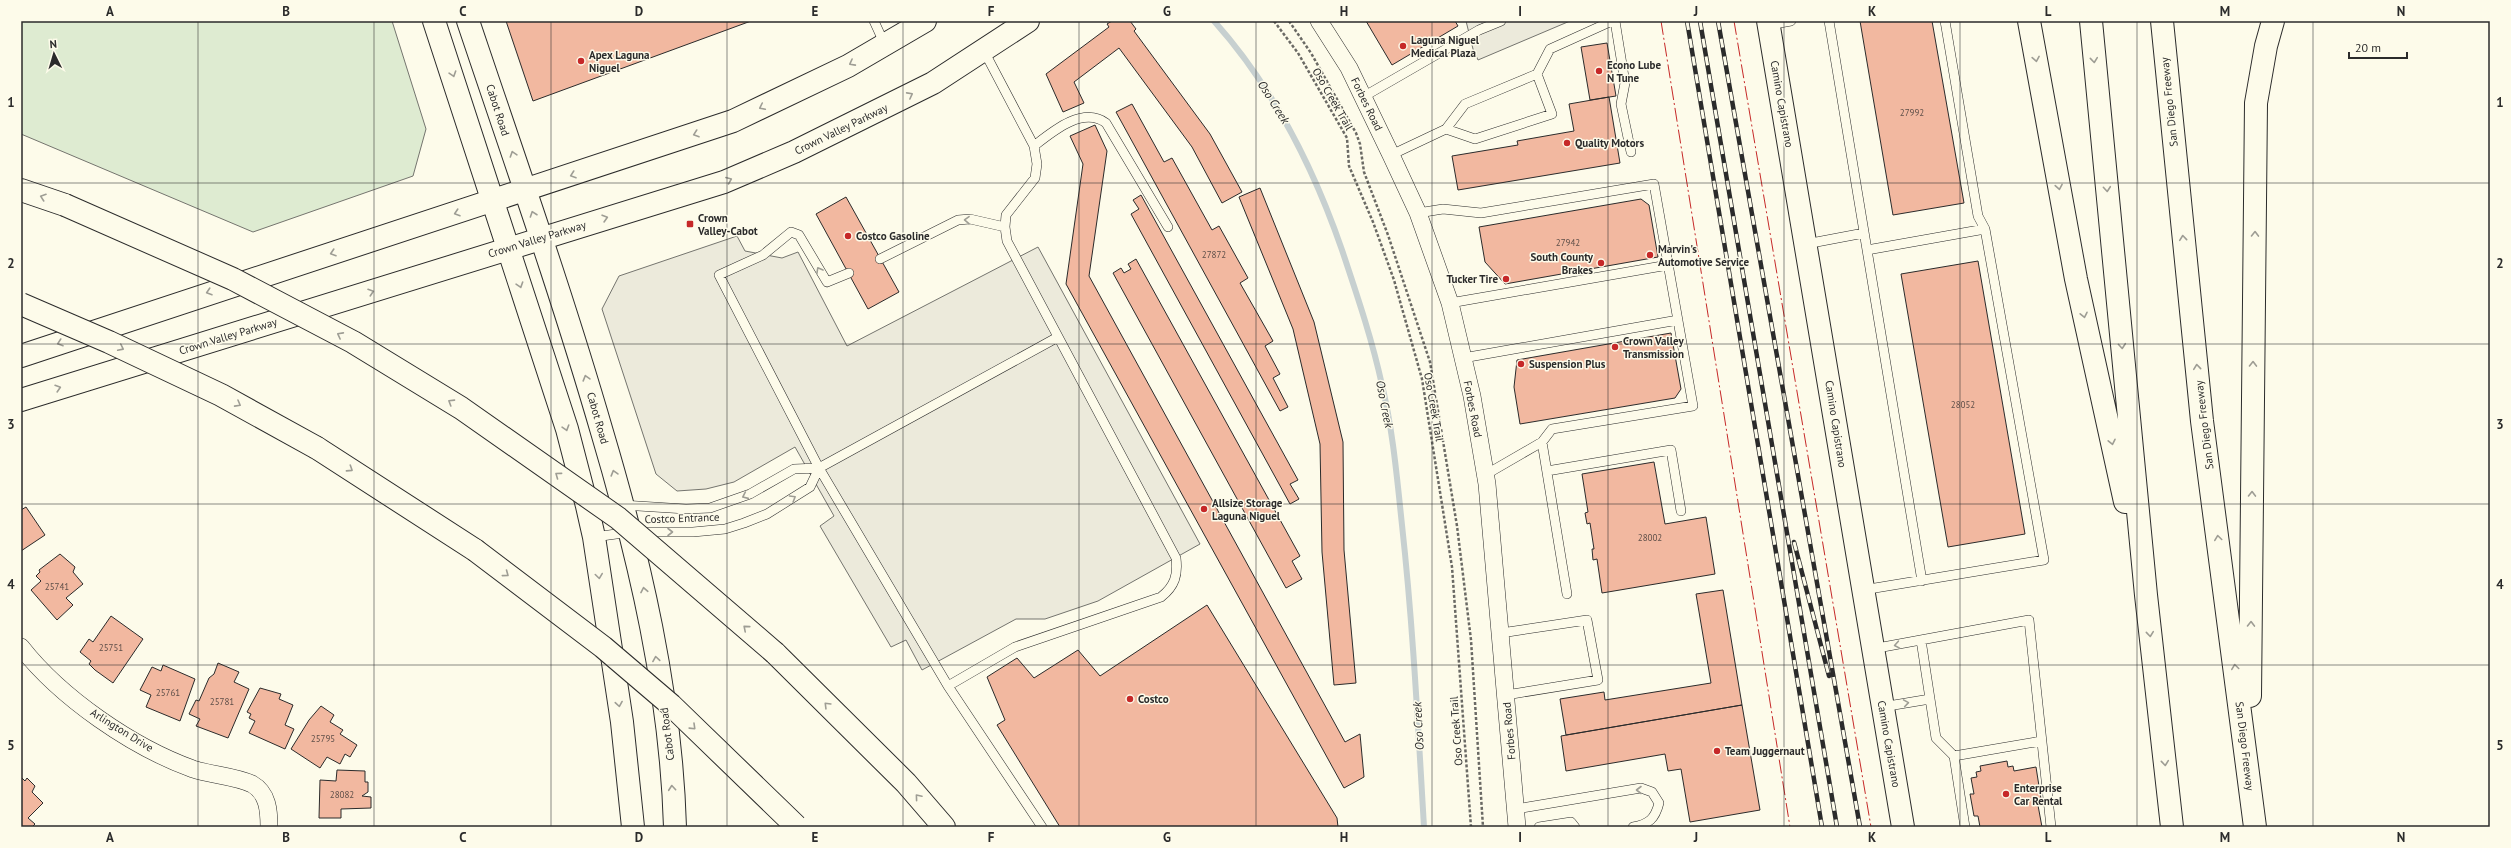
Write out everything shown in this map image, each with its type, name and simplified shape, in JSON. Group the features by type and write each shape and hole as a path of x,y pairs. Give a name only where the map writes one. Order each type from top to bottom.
{"main road":[{"path":"434,21 494,201 567,429 587,506 594,537 622,722 633,827"},
{"name":"Cabot Road","path":"468,21 585,373 631,532 651,629 668,728 675,827"},
{"name":"Crown Valley Parkway","path":"21,400 508,247 724,182 874,114 933,83 1028,21"},
{"path":"2028,21 2076,279 2146,595"},
{"path":"2090,21 2146,595 2172,827"},
{"name":"San Diego Freeway","path":"2162,21 2202,421 2255,827"},
{"path":"2249,775 2256,103 2266,46 2273,21"},
{"path":"21,356 211,292 525,191 733,121 885,46 923,22"},
{"name":"Camino Capistrano","path":"1768,23 1903,827"},
{"path":"21,190 65,205 233,279 354,342 461,408 618,518 775,653 906,783 944,827"},
{"path":"21,304 109,342 221,395 317,448 474,550 626,666 671,705 796,827"}],"street":[{"name":"Forbes Road","path":"1318,21 1349,68 1392,155 1418,212 1450,303 1463,358 1485,475 1501,633 1517,827"},
{"name":"Arlington Drive","path":"21,647 37,667 87,709 138,743 193,769 252,784 262,793 268,807 269,827"}],"lane":[{"path":"874,21 885,46"},
{"path":"1363,97 1479,30 1501,21"},
{"path":"1392,155 1446,129 1466,104 1537,74 1550,49 1613,21 1625,83 1621,104 1631,152"},
{"path":"1768,23 1791,21"},
{"path":"1829,21 1922,580"},
{"path":"1863,590 2044,560 1985,229 1978,216 1945,21"},
{"path":"948,686 1014,647 1161,596 1170,590 1175,581 1177,570 1176,558 1007,241 1005,227 1006,215 1035,178 1037,164 1034,146 984,51"},
{"path":"1446,129 1475,139 1552,114 1537,74"},
{"path":"1034,146 1067,124 1085,116 1097,117 1106,123 1168,227"},
{"path":"1418,212 1443,209 1481,212 1654,184 1693,406 1552,429 1542,442 1485,475"},
{"path":"880,259 958,220 970,219 1005,227"},
{"path":"1867,250 1985,229"},
{"path":"849,273 827,282 795,232 787,234 763,255 719,275 819,468 948,686 1042,827"},
{"path":"1806,244 1864,233"},
{"path":"1450,303 1668,265"},
{"path":"1463,358 1678,320"},
{"path":"819,468 1058,337"},
{"path":"1542,442 1567,594"},
{"path":"1547,471 1671,450 1681,511"},
{"name":"Costco Entrance","path":"587,506 623,504 686,509 710,508 750,494 794,469 819,468 810,488 767,514 725,529 693,532 631,532 594,537"},
{"path":"1501,633 1587,620 1598,680 1506,695"},
{"path":"1872,649 2028,620 2040,717 2050,827"},
{"path":"1921,640 1936,738 1954,756 1965,827"},
{"path":"1882,707 1930,699"},
{"path":"1954,756 2041,741"},
{"path":"1516,809 1641,788 1652,792 1658,803 1655,817 1646,825 1633,827"},
{"path":"1539,827 1571,822 1576,827"}],"path":[{"name":"Oso Creek Trail","path":"1274,21 1298,53 1347,138 1349,166 1373,222 1394,280 1422,380 1452,566 1471,827"},
{"name":"Oso Creek Trail","path":"1289,21 1311,53 1356,133 1360,144 1364,172 1388,235 1430,362 1453,495 1470,633 1483,827"}],"green space":[{"path":"21,21 392,21 426,129 413,176 253,232 21,134"}],"shaded area":[{"path":"1466,21 1570,21 1478,60 1473,49"},
{"path":"737,236 745,251 782,258 798,252 847,346 1038,247 1200,544 1098,601 1045,619 1016,619 922,670 906,640 891,647 820,526 834,516 795,447 734,482 706,489 677,491 656,474 602,309 619,276"}],"building":[{"name":"Apex Laguna Niguel","path":"506,21 751,21 533,101"},
{"path":"1112,21 1130,21 1136,29 1134,31 1210,134 1242,192 1222,203 1192,147 1119,48 1074,82 1084,103 1063,112 1046,74 1109,27 1107,24"},
{"name":"Laguna Niguel Medical Plaza","path":"1366,21 1455,21 1458,26 1392,65"},
{"path":"1860,21 1932,21 1964,203 1893,215"},
{"name":"Econo Lube N Tune","path":"1607,43 1616,96 1590,100 1581,47"},
{"name":"Quality Motors","path":"1609,97 1620,163 1458,190 1452,156 1518,145 1517,141 1574,131 1569,104"},
{"path":"1132,104 1164,162 1172,158 1212,230 1219,226 1248,278 1240,283 1273,341 1265,346 1280,374 1273,378 1288,407 1280,411 1116,112"},
{"name":"Allsize Storage Laguna Niguel","path":"1095,125 1107,151 1089,276 1345,742 1360,734 1364,777 1344,788 1066,284 1083,164 1070,136"},
{"path":"1260,188 1314,322 1343,442 1344,550 1356,683 1334,685 1322,552 1320,444 1293,329 1239,197"},
{"name":"Allsize Storage Laguna Niguel","path":"1141,195 1298,480 1290,484 1299,499 1290,504 1131,214 1139,209 1133,200"},
{"name":"Costco Gasoline","path":"846,197 899,292 868,309 816,214"},
{"path":"1641,199 1649,205 1658,257 1505,284 1485,262 1479,227"},
{"name":"Allsize Storage Laguna Niguel","path":"1136,259 1300,556 1292,561 1302,579 1286,588 1113,273 1121,268 1124,273 1131,269 1128,264"},
{"path":"1978,261 2025,534 1948,547 1901,274"},
{"path":"1671,333 1681,389 1675,398 1520,424 1514,387 1517,360"},
{"path":"1654,462 1665,524 1706,517 1715,574 1602,593 1597,559 1593,560 1592,549 1594,549 1590,523 1587,524 1585,513 1588,512 1582,474"},
{"path":"26,507 45,535 21,551 21,510"},
{"path":"60,554 75,567 73,572 83,584 66,598 73,605 57,620 31,590 41,581 36,576 40,572 39,570"},
{"path":"1723,590 1742,705 1566,735 1560,699 1604,692 1605,700 1711,683 1696,594"},
{"name":"Costco","path":"1207,605 1337,818 1338,827 1060,827 997,725 1005,720 987,677 1017,658 1034,678 1078,650 1100,676"},
{"path":"111,616 143,639 113,683 95,670 89,664 91,661 80,652 89,639 93,642"},
{"path":"218,663 239,672 234,682 249,689 228,738 196,726 200,719 189,714 196,700 199,701 209,678 214,674"},
{"path":"163,665 195,679 180,721 146,707 151,695 140,690 152,667 161,671"},
{"path":"260,688 281,694 279,699 293,705 285,725 294,729 285,749 249,733 255,721 249,718 251,714 247,712"},
{"path":"1742,705 1760,810 1690,822 1681,769 1668,771 1665,754 1566,771 1561,736"},
{"path":"321,706 334,715 330,722 343,730 340,734 357,745 350,757 345,754 340,764 327,757 320,768 291,749 309,720"},
{"name":"Enterprise Car Rental","path":"2007,761 2008,767 2013,766 2014,771 2036,767 2041,799 2037,800 2042,827 1980,827 1978,816 1974,816 1970,794 1974,794 1971,778 1977,777 1976,772 1981,771 1980,766"},
{"path":"337,770 365,771 365,782 368,782 368,792 362,796 371,797 371,808 341,809 341,818 319,818 320,780 336,781"},
{"path":"21,777 25,781 27,778 35,786 32,792 43,803 28,818 35,824 32,827 21,827"}],"waterway":[{"name":"Oso Creek","path":"1214,21 1255,73 1290,129 1305,158 1331,219 1374,351 1389,420 1406,563 1424,827"}],"railway":[{"path":"1687,21 1822,827"},
{"path":"1700,21 1837,827"},
{"path":"1718,21 1860,827"},
{"path":"1794,542 1829,676"}],"power":[{"path":"1661,21 1790,827"},
{"path":"1734,21 1871,827"}],"place":[{"name":"Laguna Niguel Medical Plaza","path":"1403,46"},
{"name":"Apex Laguna Niguel","path":"581,61"},
{"name":"Econo Lube N Tune","path":"1599,71"},
{"name":"Quality Motors","path":"1567,143"},
{"name":"Crown Valley-Cabot","path":"690,224"},
{"name":"Costco Gasoline","path":"848,236"},
{"name":"Marvin's Automotive Service","path":"1650,255"},
{"name":"South County Brakes","path":"1601,263"},
{"name":"Tucker Tire","path":"1506,279"},
{"name":"Crown Valley Transmission","path":"1615,347"},
{"name":"Suspension Plus","path":"1521,364"},
{"name":"Allsize Storage Laguna Niguel","path":"1204,509"},
{"name":"Costco","path":"1130,699"},
{"name":"Team Juggernaut","path":"1717,751"},
{"name":"Enterprise Car Rental","path":"2006,794"}]}
